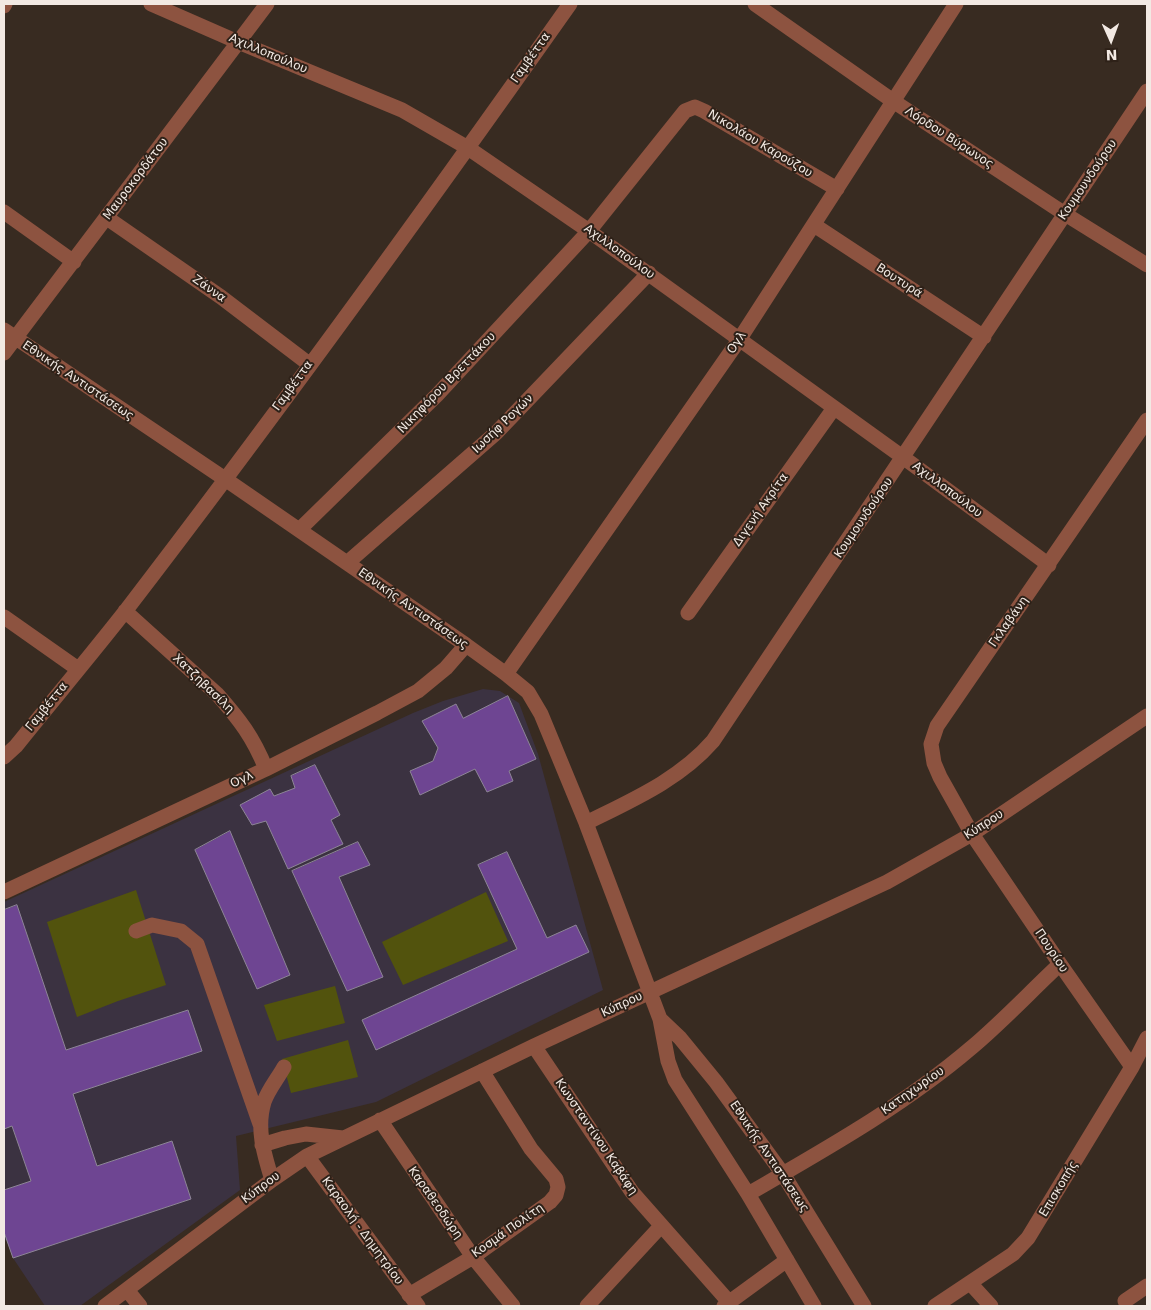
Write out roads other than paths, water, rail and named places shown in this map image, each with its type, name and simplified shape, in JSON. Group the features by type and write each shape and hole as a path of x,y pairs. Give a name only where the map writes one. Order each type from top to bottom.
{"street":[{"name":"Αχιλλοπούλου","path":"152,4 402,110 468,148 649,274 904,458 1048,565"},
{"name":"Μαυροκορδάτου","path":"4,353 9,334 74,262 267,4"},
{"name":"Γαμβέττα","path":"4,757 16,746 125,611 225,479 468,148 570,4"},
{"name":"Λόρδου Βύρωνος","path":"755,4 893,101 1147,265"},
{"name":"Ογλ","path":"506,674 739,340 956,4"},
{"name":"Κουμουνδούρου","path":"586,823 670,779 699,757 709,746 904,458 1147,91"},
{"name":"Νικολάου Καρούζου","path":"589,231 685,111 695,107 717,118 836,190"},
{"path":"4,212 74,262"},
{"name":"Ζάννα","path":"107,218 221,297 309,364"},
{"name":"Βουτυρά","path":"814,226 984,337"},
{"name":"Νικηφόρου Βρεττάκου","path":"299,530 437,395 589,231"},
{"name":"Ιωσήφ Ρογών","path":"347,563 496,433 649,274"},
{"name":"Εθνικής Αντιστάσεως","path":"9,334 225,479 521,685 534,701 552,739 586,823 648,993 660,1019 668,1061 675,1080 748,1194 814,1306"},
{"name":"Διγενή Ακρίτα","path":"688,613 834,408"},
{"name":"Γκλαβάνη","path":"972,834 937,772 931,748 931,739 936,726 1147,420"},
{"name":"Χατζηβασίλη","path":"125,611 217,694 246,728 266,769"},
{"path":"4,617 78,669"},
{"name":"Ογλ","path":"4,892 266,769 377,713 418,690 446,668 466,645"},
{"name":"Κύπρου","path":"105,1306 272,1180 307,1156 534,1046 879,886 934,857 972,834 1147,716"},
{"name":"Πουρίου","path":"972,834 1132,1066"},
{"path":"136,931 152,925 181,931 197,944 260,1124 262,1145 272,1180"},
{"name":"Κατηχωρίου","path":"748,1194 888,1109 947,1067 971,1048 1060,964"},
{"name":"Εθνικής Αντιστάσεως","path":"660,1019 680,1038 716,1082 783,1174 864,1306"},
{"name":"Επισκοπής","path":"935,1306 1014,1254 1028,1238 1041,1220 1147,1038"},
{"name":"Κωνσταντίνου Καβάφη","path":"534,1046 632,1192 726,1304"},
{"path":"260,1124 265,1101 284,1067"},
{"name":"Κοσμά Πολίτη","path":"414,1301 550,1202 556,1195 558,1188 556,1179 531,1150 482,1071"},
{"name":"Καραθεοδώρη","path":"380,1120 473,1257 513,1306"},
{"path":"262,1145 306,1134 343,1138"},
{"name":"Καραολή - Δημητρίου","path":"307,1156 414,1301"},
{"path":"587,1306 661,1226"},
{"path":"726,1304 786,1260"},
{"path":"970,1283 991,1306"},
{"path":"1125,1301 1147,1286"},
{"path":"127,1290 140,1306"}]}
